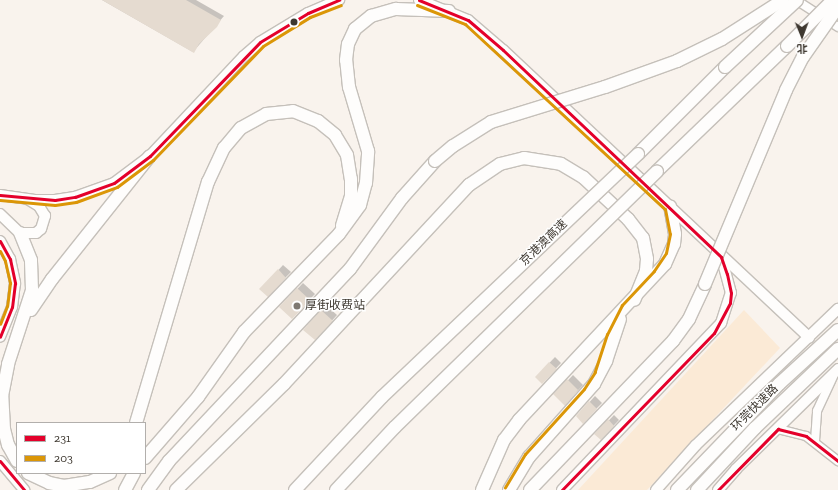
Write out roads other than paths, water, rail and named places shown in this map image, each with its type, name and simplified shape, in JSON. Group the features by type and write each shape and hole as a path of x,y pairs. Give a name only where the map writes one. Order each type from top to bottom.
{"highway":[{"path":"148,490 169,461 350,269 402,198 435,161 453,146 491,122 605,87 677,61 722,39 783,0"},
{"name":"京港澳高速","path":"295,490 382,397 638,154 725,67 796,0"},
{"path":"336,490 395,427 833,0"},
{"path":"535,487 673,340 689,319 789,83 813,42 838,7"},
{"path":"146,457 198,397 244,332 339,234 360,205 368,173 366,140 348,78 346,60 351,38 362,22 383,12 410,9 449,12"},
{"path":"136,422 208,182 224,148 241,128 266,114 293,111 318,121 335,135 347,155 351,179 349,204 339,234"},
{"path":"19,332 52,278 150,156"},
{"path":"176,490 284,384 469,185 500,164 524,158 561,164 582,177 628,219 643,238 647,260 646,271 612,336 606,361 594,384 529,457 509,490"},
{"path":"482,490 498,451 511,431 630,304 671,255 675,234 670,206"},
{"path":"16,459 8,445 4,430 2,396 8,364 28,305 33,280 30,252 20,233"},
{"name":"环莞快速路","path":"677,490 779,384 838,330"},
{"name":"环莞快速路","path":"697,490 755,428 838,349"},
{"path":"28,474 43,490"},
{"path":"29,474 49,483 64,486 90,482 108,474"},
{"path":"125,490 133,474"}],"main road":[{"path":"0,195 26,199 55,200 95,191 114,183 150,156 244,56 277,31 319,8 339,0"},
{"path":"419,0 468,20 503,50 670,206 721,257 809,337"},
{"path":"0,214 20,233 36,233 44,222 45,216 39,206 26,199"},
{"path":"0,241 10,259 15,283 12,307 0,337"},
{"path":"562,490 721,323 731,293 721,257"},
{"path":"656,490 696,445 838,309"},
{"path":"718,490 837,370"},
{"path":"0,461 24,490"}],"street":[{"path":"319,8 330,0"},
{"path":"796,0 838,27"},
{"path":"815,441 817,411 837,370"},
{"path":"778,429 798,432 815,441 838,461"}],"place":[{"name":"厚街收费站","path":"297,306"}]}
